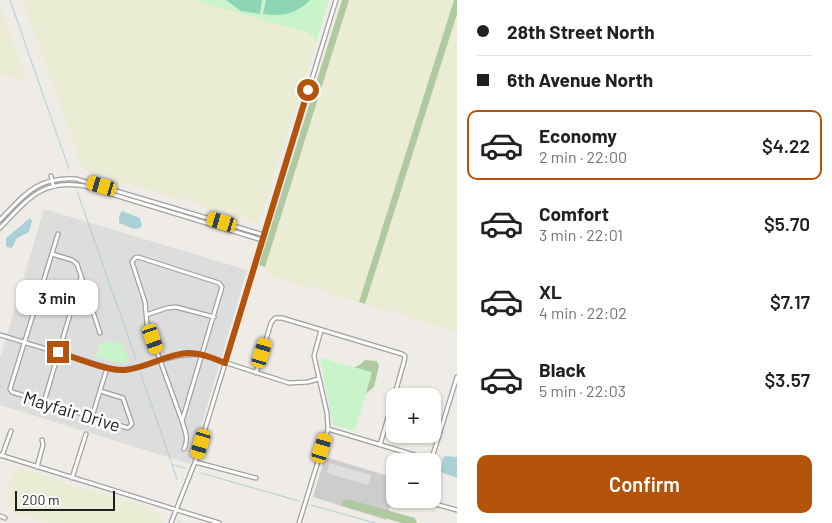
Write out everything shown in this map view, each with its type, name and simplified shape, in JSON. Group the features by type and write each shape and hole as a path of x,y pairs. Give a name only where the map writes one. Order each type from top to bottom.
{"street":[{"path":"171,523 195,462 336,0"},
{"path":"0,220 30,190 52,178 86,181 264,235"},
{"path":"52,178 54,185"},
{"path":"0,228 34,194 54,185 65,184 85,186 262,240"},
{"path":"25,342 58,234"},
{"path":"52,254 75,262 100,333"},
{"path":"182,421 222,287 220,282 135,258 132,262 145,302 146,315 186,434 187,443 184,449"},
{"path":"44,402 81,278"},
{"path":"146,315 176,307 214,317"},
{"path":"256,373 271,323 276,318 282,318 405,356 380,445"},
{"path":"298,523 328,429 327,413 314,356 321,330"},
{"path":"0,336 107,368 125,370 179,354 202,355 289,383 308,382 318,379"},
{"name":"Mayfair Drive","path":"25,342 10,389 12,392 128,428 132,424 124,398 100,391"},
{"path":"92,417 107,368"},
{"path":"433,453 457,377"},
{"path":"328,429 406,453"},
{"path":"11,431 1,456 219,523"},
{"path":"72,478 86,434"},
{"path":"37,467 43,445 42,440"},
{"path":"195,462 256,478"},
{"path":"441,506 457,510"},
{"path":"0,516 5,518"}],"shaded area":[{"path":"44,209 247,270 190,464 0,405 0,358"},
{"path":"325,457 386,475 386,508 390,508 386,520 313,497"},
{"path":"329,463 371,475 368,485 327,473"}],"green space":[{"path":"22,0 194,0 309,33 316,43 259,223 82,168 78,162 78,153"},
{"path":"194,0 329,0 316,43 309,33"},
{"path":"226,0 262,0 260,14 241,11"},
{"path":"266,0 310,0 300,9 276,15 263,14"},
{"path":"342,0 349,0 265,267 259,265"},
{"path":"349,0 457,0 457,332 266,273 265,267"},
{"path":"454,0 457,0 457,14 365,304 359,302"},
{"path":"0,6 27,82 1,74 0,77"},
{"path":"101,341 122,343 129,362 118,363 96,357"},
{"path":"320,358 372,372 355,431 333,425"},
{"path":"365,360 377,361 379,366 374,387 358,400 349,368 358,366"},
{"path":"22,469 59,480 67,485 151,508 160,516 163,523 52,523 15,513 7,505 6,495 13,474"},
{"path":"347,499 415,518 417,523 402,523 342,506 343,501"}],"water":[{"path":"122,211 140,218 142,225 140,228 134,229 119,223 119,216"},
{"path":"30,218 32,221 29,232 17,238 12,248 7,247 6,238"},
{"path":"446,456 457,457 457,478 441,471 443,458"}],"waterway":[{"path":"10,0 69,169"},
{"path":"77,191 136,359"},
{"path":"141,374 177,479"},
{"path":"173,465 185,468"},
{"path":"201,473 299,501"},
{"path":"311,505 375,523"}],"route":[{"path":"58,352 115,370 138,368 179,354 189,353 202,355 225,363 308,90"}]}
